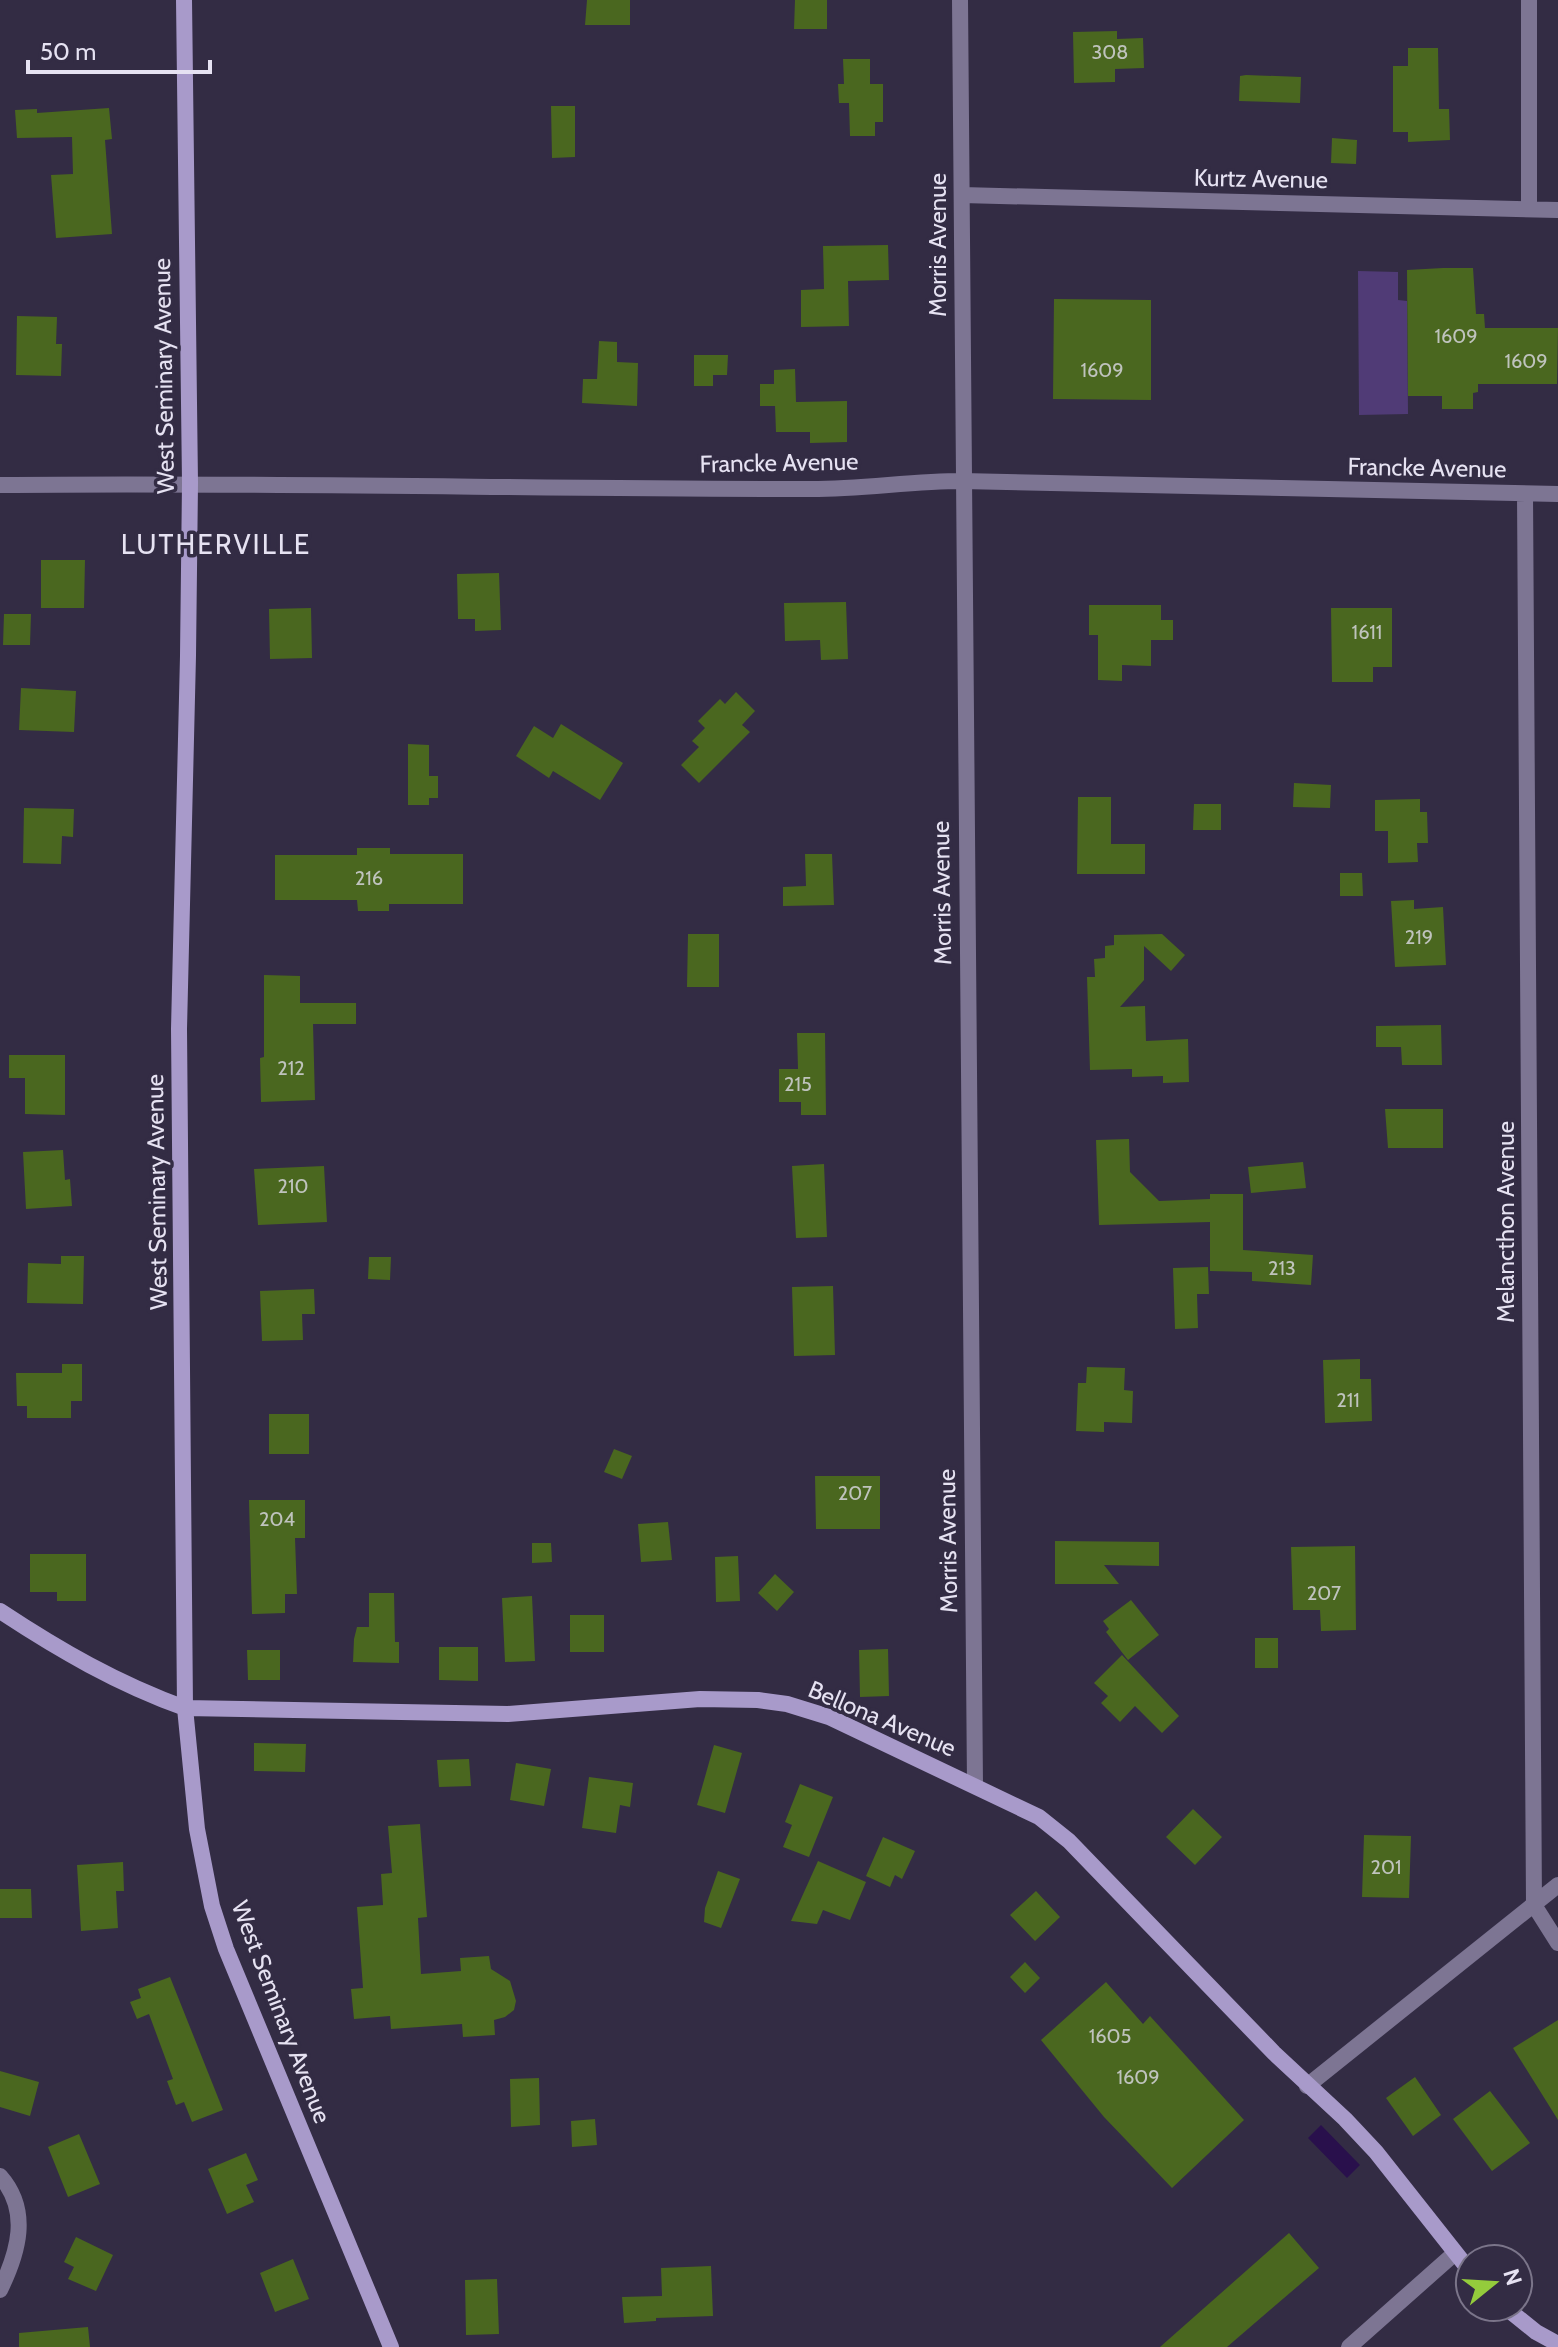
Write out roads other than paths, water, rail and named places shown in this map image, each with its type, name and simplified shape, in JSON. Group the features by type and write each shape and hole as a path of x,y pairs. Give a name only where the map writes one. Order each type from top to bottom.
{"main road":[{"name":"West Seminary Avenue","path":"184,0 190,483 179,1029 185,1708 197,1829 212,1906 226,1949 391,2347"},
{"name":"Bellona Avenue","path":"0,1611 102,1673 185,1708 508,1714 700,1699 787,1704 829,1717 1039,1817 1069,1841 1307,2086 1345,2119 1376,2152 1454,2252"},
{"path":"1525,2323 1558,2344"}],"street":[{"name":"Morris Avenue","path":"960,0 975,1785"},
{"path":"1529,0 1529,209"},
{"name":"Kurtz Avenue","path":"962,195 1558,210"},
{"name":"Francke Avenue","path":"0,485 190,483 810,489 962,481 1558,494"},
{"name":"Melancthon Avenue","path":"1525,494 1534,1905"},
{"path":"1307,2086 1558,1885"},
{"path":"1534,1905 1558,1943"},
{"path":"0,2176 15,2203 20,2226 18,2247 0,2290"},
{"path":"1349,2347 1454,2254"}],"district":[{"name":"LUTHERVILLE","path":"216,544"}]}
